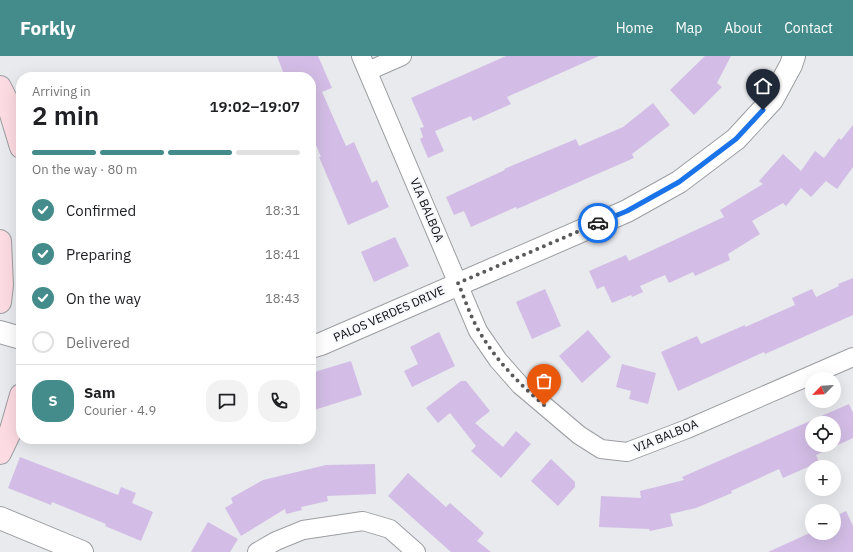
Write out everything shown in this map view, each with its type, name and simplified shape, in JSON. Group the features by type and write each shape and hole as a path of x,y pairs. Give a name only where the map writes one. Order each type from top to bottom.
{"main road":[{"path":"0,87 7,101 16,131"},
{"path":"0,241 2,285 0,302"},
{"path":"0,453 11,430 16,412"}],"street":[{"path":"365,64 402,56"},
{"name":"PALOS VERDES DRIVE","path":"316,346 627,211 679,182 736,139 772,100 791,65 794,56"},
{"name":"VIA BALBOA","path":"365,64 478,330 498,360 520,385 579,435 601,449 627,452 853,357"},
{"path":"0,332 16,337"},
{"path":"0,518 82,552"},
{"path":"257,552 276,541 303,530 363,521 390,529 416,552"}],"building":[{"path":"277,56 318,56 332,88 322,92 346,146 354,142 372,183 377,180 389,207 348,225 319,157 321,157 316,145 316,72 283,72"},
{"path":"506,56 599,56 507,97 511,104 473,121 471,116 435,131 444,151 428,158 420,139 423,137 420,128 424,127 411,98"},
{"path":"705,56 731,56 717,83 722,87 694,115 670,90"},
{"path":"653,103 670,125 632,154 634,158 517,209 516,207 471,227 464,211 454,215 446,197 505,170 504,169 576,139 579,146 623,127"},
{"path":"853,125 853,167 837,189 826,181 811,197 801,188 786,206 783,203 752,221 760,234 728,254 730,260 695,276 693,272 669,283 665,275 640,286 643,292 612,303 604,286 597,289 589,271 626,255 629,261 724,217 720,210 763,184 759,181 783,154 801,171 815,151 824,158 839,138 841,140"},
{"path":"395,237 409,266 374,282 361,252"},
{"path":"853,278 853,315 765,354 764,352 678,391 661,352 697,336 701,344 795,305 792,298 812,289 816,297 839,286 838,284"},
{"path":"545,289 561,326 532,339 516,302"},
{"path":"588,330 611,357 582,383 559,356"},
{"path":"439,332 455,366 412,387 404,371 418,364 410,347"},
{"path":"351,361 362,395 316,409 316,372"},
{"path":"622,364 656,373 648,404 629,399 631,391 616,387"},
{"path":"461,381 466,381 490,411 475,423 503,447 516,431 531,444 501,478 471,451 476,446 450,413 438,423 426,408"},
{"path":"849,404 853,413 853,438 841,444 841,416 822,416"},
{"path":"805,423 805,452 823,452 816,455 818,460 805,460 805,468 783,478 779,469 731,491 732,493 696,508 670,514 673,526 650,531 649,529 599,527 601,496 641,498 640,491 684,480 682,477"},
{"path":"20,457 118,495 121,487 136,493 132,503 153,512 141,541 105,526 106,524 52,502 51,505 8,488"},
{"path":"551,459 575,482 575,487 558,506 531,481"},
{"path":"375,464 376,494 327,496 328,501 301,507 302,510 286,514 285,509 241,536 225,508 233,503 231,498 263,480 326,465"},
{"path":"408,473 446,507 450,503 484,533 477,541 491,552 451,552 388,496"},
{"path":"846,511 853,526 853,552 768,552 805,535 805,540 841,540 841,514"},
{"path":"208,522 238,539 230,552 191,552"}],"way so far":[{"path":"544,405 520,385 498,360 478,330 458,283 598,223"}],"route":[{"path":"598,223 627,211 679,182 736,139 763,110"}]}
